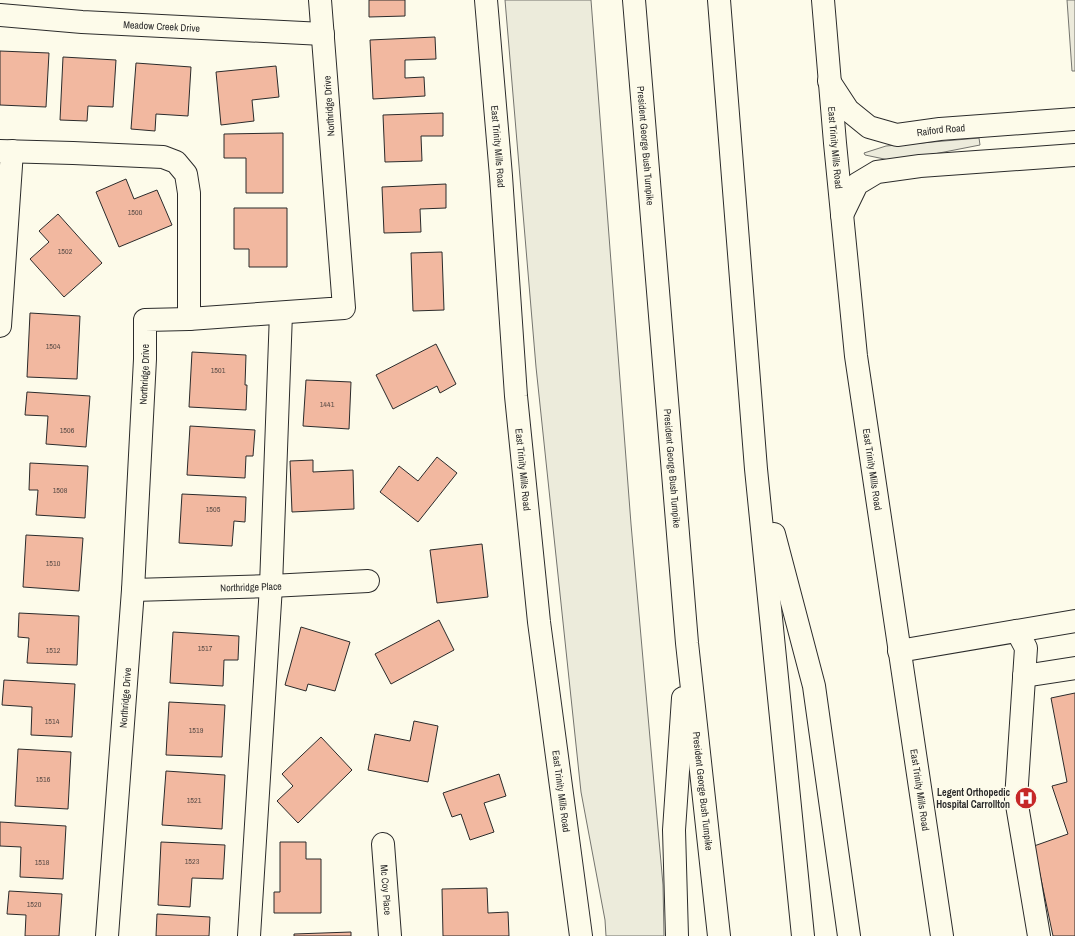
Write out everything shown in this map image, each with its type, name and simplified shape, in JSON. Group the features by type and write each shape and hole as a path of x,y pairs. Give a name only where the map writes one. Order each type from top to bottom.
{"main road":[{"name":"Northridge Drive","path":"107,936 133,590 145,359 145,320 190,319 344,308 320,0"},
{"name":"East Trinity Mills Road","path":"486,0 501,176 516,396 539,622 581,936"},
{"name":"President George Bush Turnpike","path":"634,0 687,643 720,936"},
{"path":"719,0 756,469 803,936"},
{"name":"East Trinity Mills Road","path":"823,0 829,81 856,356 942,936"},
{"name":"Meadow Creek Drive","path":"0,15 82,22 323,34"},
{"name":"Raiford Road","path":"829,81 848,110 869,127 897,134 940,129 1075,119"},
{"path":"0,326 6,151 163,157 176,162 186,174 189,193 190,319"},
{"path":"842,215 857,184 877,172 920,166 1075,155"},
{"path":"249,936 271,586 281,313"},
{"path":"756,469 814,686 849,936"},
{"name":"Northridge Place","path":"133,590 271,586 368,581"},
{"path":"899,651 1075,621"},
{"path":"1017,631 1026,648 1016,799 1039,936"},
{"path":"677,936 674,830 687,643"},
{"path":"1024,676 1075,668"},
{"name":"Mc Coy Place","path":"384,844 390,936"}],"shaded area":[{"path":"505,0 591,0 631,524 663,885 664,936 606,936 605,920 581,792 536,367"},
{"path":"1067,0 1075,0 1075,71 1072,71"},
{"path":"979,138 980,145 934,154 889,160 865,155 864,153 886,146"}],"building":[{"path":"369,0 405,0 405,16 369,17"},
{"path":"435,37 436,59 405,60 405,78 424,77 425,96 373,99 370,40"},
{"path":"0,51 49,53 46,107 0,105"},
{"path":"63,57 116,60 113,107 88,106 87,121 60,120"},
{"path":"136,63 191,67 188,116 156,114 155,131 131,129"},
{"path":"276,66 279,97 252,100 254,121 221,125 216,72"},
{"path":"443,113 443,136 421,136 422,161 385,162 383,115"},
{"path":"283,133 283,193 246,193 246,158 224,158 224,134"},
{"path":"126,179 134,199 157,190 172,225 119,247 96,192"},
{"path":"446,184 446,208 420,209 421,232 384,233 382,187"},
{"path":"234,208 287,208 287,267 249,267 249,249 234,249"},
{"path":"58,214 102,263 64,297 30,259 49,242 39,231"},
{"path":"442,252 444,310 413,311 411,253"},
{"path":"30,313 80,316 77,379 27,377"},
{"path":"436,344 456,384 440,393 437,386 393,409 376,375"},
{"path":"192,352 246,355 246,410 189,407"},
{"path":"306,380 351,382 349,429 303,426"},
{"path":"27,392 90,396 86,447 46,444 48,416 25,415"},
{"path":"190,426 255,430 253,456 246,456 245,478 187,475"},
{"path":"437,457 457,473 418,522 380,492 399,466 418,481"},
{"path":"313,460 313,472 353,470 354,509 292,512 290,461"},
{"path":"30,463 88,466 85,518 36,515 38,490 29,490"},
{"path":"182,494 246,497 245,522 234,521 232,546 179,543"},
{"path":"26,535 83,538 79,591 23,587"},
{"path":"482,544 488,597 437,603 430,550"},
{"path":"19,613 79,616 77,665 27,663 29,638 18,637"},
{"path":"439,620 454,650 391,684 375,654"},
{"path":"301,627 350,642 335,691 308,684 306,691 285,685"},
{"path":"173,632 239,636 238,660 224,660 223,686 170,683"},
{"path":"4,680 75,684 72,737 31,735 32,707 2,705"},
{"path":"1075,693 1075,936 1053,936 1034,846 1068,834 1052,786 1067,782 1051,698"},
{"path":"169,702 225,705 222,757 166,755"},
{"path":"414,721 438,726 428,782 368,770 375,734 410,741"},
{"path":"321,737 352,770 298,823 277,801 293,786 282,774"},
{"path":"18,749 71,752 68,809 15,806"},
{"path":"166,771 225,775 222,829 162,825"},
{"path":"499,774 506,796 484,803 494,832 470,840 461,814 452,817 443,793"},
{"path":"0,822 66,826 63,879 20,877 21,847 0,846"},
{"path":"161,842 225,845 223,879 192,878 190,907 158,905"},
{"path":"280,842 306,842 306,859 321,859 321,913 274,913 274,892 280,892"},
{"path":"487,888 488,913 508,912 509,936 443,936 442,889"},
{"path":"9,891 62,894 59,936 25,936 26,915 7,914"},
{"path":"157,914 210,917 209,936 156,936"},
{"path":"351,932 351,936 294,936 294,934"}],"place":[{"name":"Legent Orthopedic Hospital Carrollton","path":"1026,798"}]}
